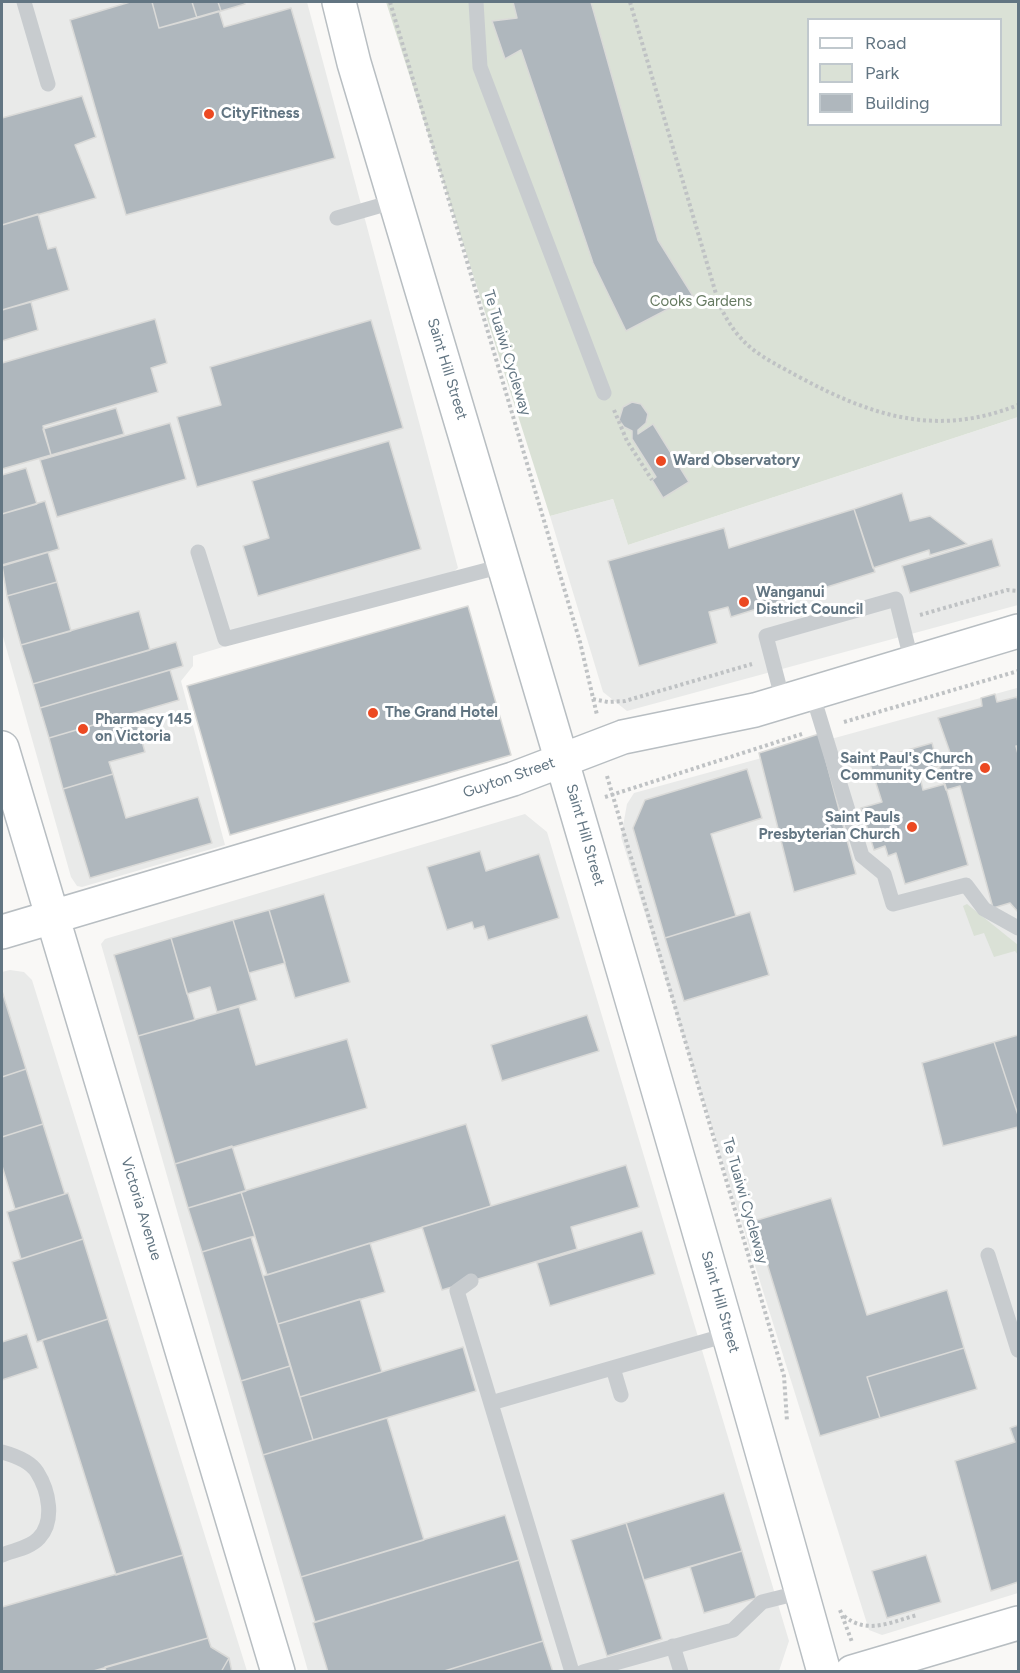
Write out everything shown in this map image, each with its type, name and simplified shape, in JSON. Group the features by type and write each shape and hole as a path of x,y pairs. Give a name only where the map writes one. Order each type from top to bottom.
{"main road":[{"name":"Saint Hill Street","path":"339,2 730,1334 824,1671"},
{"name":"Guyton Street","path":"2,932 439,802 623,738 755,710 1018,631"},
{"name":"Victoria Avenue","path":"2,748 278,1671"},
{"path":"852,1671 1018,1623"}],"lane":[{"path":"24,2 48,84"},
{"path":"476,2 480,67 604,393"},
{"path":"337,218 396,201"},
{"path":"198,552 225,639 506,565"},
{"path":"912,663 896,599 766,636 798,697 862,856 884,874 893,904 966,885 984,909 1018,928"},
{"path":"988,1255 1018,1350"},
{"path":"471,1281 457,1291 572,1671"},
{"path":"491,1403 730,1334"},
{"path":"613,1368 621,1395"},
{"path":"2,1452 22,1460 37,1472 50,1508 46,1528 40,1537 32,1544 2,1555"},
{"path":"583,1671 733,1630 762,1602 802,1592"},
{"path":"673,1646 681,1671"}],"path":[{"name":"Te Tuaiwi Cycleway","path":"390,2 580,642 597,713"},
{"path":"630,2 718,304 740,340 755,353 848,402 900,419 928,422 972,419 1018,405"},
{"path":"604,393 608,397 629,444 652,480"},
{"path":"629,444 635,444"},
{"name":"Te Tuaiwi Cycleway","path":"607,774 784,1376 788,1430"},
{"path":"605,797 613,795"},
{"path":"837,1602 847,1627"},
{"path":"844,1616 857,1625 873,1627 917,1615"},
{"path":"857,1625 860,1633"}],"shaded area":[{"path":"2,2 307,2 458,568 442,581 193,656 193,666 181,681 225,845 82,887 77,886 71,877 2,633"},
{"path":"1018,417 1018,605 627,711 603,692 550,516 613,499 628,545"},
{"path":"1017,688 1018,1593 882,1635 869,1630 621,837 627,804 634,793"},
{"path":"525,814 547,832 789,1641 779,1671 308,1671 101,944 105,939"},
{"path":"10,970 24,972 32,980 247,1671 2,1672 2,972"}],"green space":[{"name":"Cooks Gardens","path":"386,2 1018,2 1018,417 628,545 613,499 550,516"},
{"path":"967,904 1018,945 1018,955 1015,951 994,957 984,933 974,936 963,906"}],"building":[{"path":"130,2 152,2 159,28 219,11 224,27 291,8 335,158 126,215 70,20"},
{"path":"152,2 192,2 197,18 159,28"},
{"path":"192,2 218,2 221,11 197,18"},
{"path":"218,2 244,2 245,4 221,11"},
{"path":"513,2 591,2 658,240 693,296 626,331 593,263 521,50 505,59 492,21 517,18"},
{"path":"82,96 96,137 75,145 96,198 2,225 2,118"},
{"path":"38,214 48,249 56,247 69,290 2,310 2,225"},
{"path":"31,302 38,330 2,341 2,310"},
{"path":"155,319 167,363 151,368 158,392 43,426 51,455 2,469 2,363"},
{"path":"371,320 403,428 197,487 177,417 221,405 210,367"},
{"name":"Ward Observatory","path":"632,402 641,404 648,414 646,423 638,430 638,434 653,424 689,482 663,498 652,480 656,477 632,439 632,431 624,427 619,420 623,407"},
{"path":"116,408 124,434 51,455 43,429"},
{"path":"170,423 186,479 57,517 40,460"},
{"path":"389,441 421,549 258,596 243,546 269,538 252,481"},
{"path":"26,468 37,504 2,514 2,475"},
{"path":"902,493 910,521 930,516 967,544 930,555 929,550 873,568 854,509"},
{"path":"45,501 59,549 2,566 2,514"},
{"path":"854,509 875,572 731,617 728,607 709,612 717,643 639,666 608,561 724,528 729,548"},
{"path":"992,539 1000,566 910,593 902,566"},
{"path":"48,552 57,582 7,596 2,565"},
{"path":"57,582 71,631 21,645 7,596"},
{"path":"468,606 511,755 230,835 187,686"},
{"path":"139,611 150,650 33,684 21,645"},
{"path":"176,642 183,666 40,708 33,684"},
{"path":"170,670 179,700 49,738 40,708"},
{"path":"995,694 997,702 1017,697 1018,702 1018,746 1016,746 1018,754 1018,912 1010,903 993,908 960,786 946,790 939,769 942,764 953,761 938,718 982,706 981,698"},
{"path":"134,713 145,752 109,762 113,774 63,789 49,738"},
{"path":"819,734 856,874 794,892 759,753"},
{"name":"Saint Pauls Presbyterian Church","path":"932,743 938,766 919,772 923,790 945,784 968,865 905,884 896,853 888,856 885,846 874,850 861,808 882,802 869,761"},
{"path":"747,769 762,818 711,834 736,916 665,938 633,828 645,800"},
{"path":"113,774 126,818 198,797 212,843 90,878 63,789"},
{"path":"480,851 486,871 539,854 559,918 488,940 484,926 474,929 472,922 447,930 427,867"},
{"path":"324,894 350,982 295,998 269,910"},
{"path":"269,910 285,963 249,973 233,920"},
{"path":"750,912 769,975 684,1001 665,938"},
{"path":"233,920 257,1000 217,1012 210,987 187,994 171,938"},
{"path":"171,938 195,1020 138,1036 114,955"},
{"path":"2,991 26,1069 2,1077"},
{"path":"239,1007 256,1065 347,1039 367,1108 175,1164 138,1036"},
{"path":"587,1015 599,1051 502,1081 491,1045"},
{"path":"1018,1035 1018,1115 994,1042"},
{"path":"994,1042 1018,1115 1018,1127 943,1146 922,1063"},
{"path":"26,1069 43,1124 2,1137 2,1077"},
{"path":"43,1124 65,1194 15,1209 2,1166 2,1137"},
{"path":"466,1124 491,1206 267,1275 241,1192"},
{"path":"232,1146 246,1191 188,1208 175,1164"},
{"path":"626,1165 639,1207 571,1227 577,1249 442,1290 422,1227"},
{"path":"241,1192 255,1236 202,1252 188,1208"},
{"path":"68,1193 83,1239 21,1259 7,1212"},
{"path":"831,1198 867,1315 947,1290 964,1348 867,1377 880,1418 820,1436 754,1221"},
{"path":"642,1231 655,1274 550,1306 537,1263"},
{"path":"251,1237 290,1366 241,1381 202,1252"},
{"path":"83,1239 108,1319 37,1342 12,1262"},
{"path":"370,1243 385,1292 278,1324 263,1276"},
{"path":"360,1299 382,1372 300,1397 278,1324"},
{"path":"108,1319 183,1555 116,1575 42,1340"},
{"path":"27,1334 38,1368 2,1380 2,1342"},
{"path":"463,1347 476,1391 313,1440 300,1397"},
{"path":"964,1348 977,1389 880,1418 867,1377"},
{"path":"290,1366 313,1440 263,1455 241,1381"},
{"path":"387,1418 424,1540 301,1577 263,1455"},
{"path":"1018,1425 1018,1582 991,1591 955,1461 1015,1442 1010,1428"},
{"path":"724,1493 742,1551 644,1580 626,1523"},
{"path":"505,1515 519,1560 315,1622 301,1577"},
{"path":"626,1523 662,1639 607,1656 571,1540"},
{"path":"742,1551 756,1598 704,1613 690,1567"},
{"path":"183,1555 208,1638 90,1672 2,1672 2,1607"},
{"path":"926,1555 941,1602 887,1618 872,1571"},
{"path":"519,1560 543,1641 441,1672 328,1672 313,1623"},
{"path":"208,1638 211,1647 229,1658 221,1672 106,1672 105,1667"},
{"path":"543,1641 553,1672 441,1672"},
{"path":"229,1658 232,1672 221,1672"}],"place":[{"name":"CityFitness","path":"209,114"},
{"name":"Ward Observatory","path":"661,461"},
{"name":"Wanganui District Council","path":"744,602"},
{"name":"The Grand Hotel","path":"373,713"},
{"name":"Pharmacy 145 on Victoria","path":"83,729"},
{"name":"Saint Paul's Church Community Centre","path":"985,768"},
{"name":"Saint Pauls Presbyterian Church","path":"912,827"}]}
